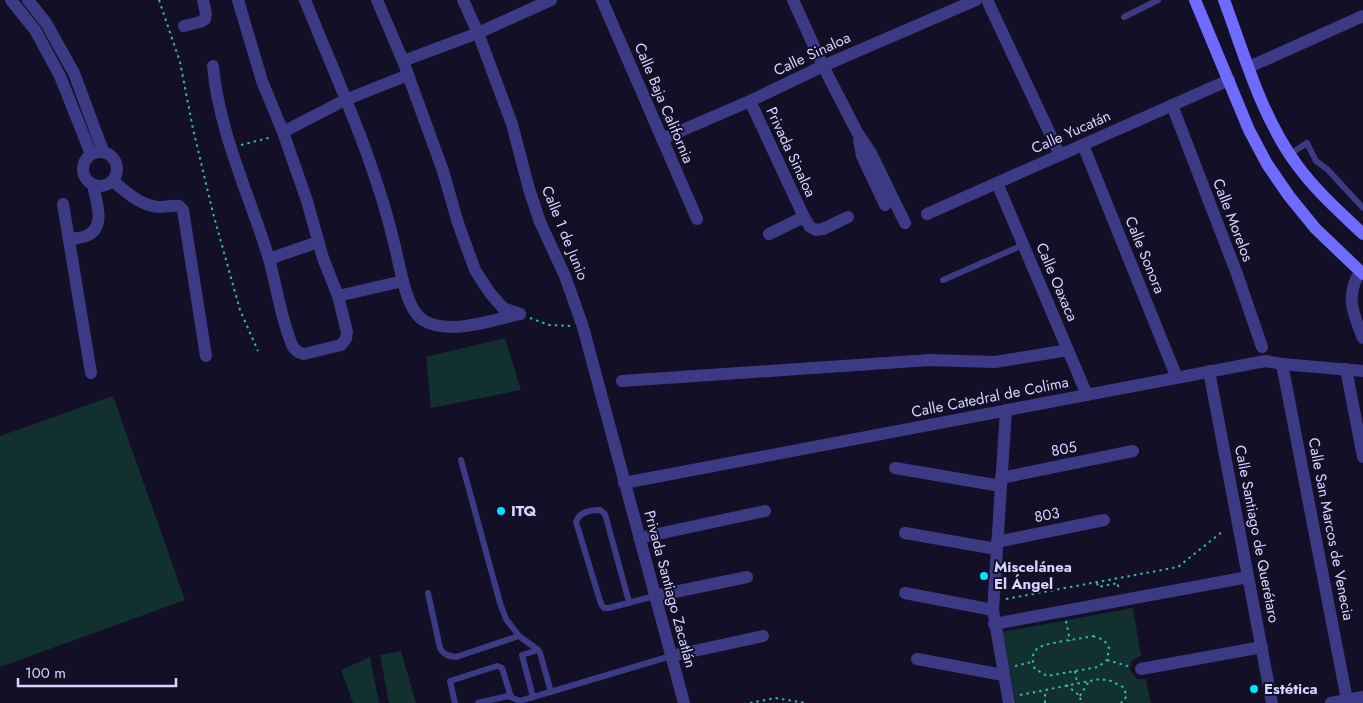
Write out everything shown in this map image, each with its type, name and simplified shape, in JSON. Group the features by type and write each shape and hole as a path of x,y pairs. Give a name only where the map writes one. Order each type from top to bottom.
{"main road":[{"path":"1196,0 1249,130 1267,164 1315,228 1362,273"},
{"path":"1224,0 1261,100 1279,136 1290,154 1319,192 1363,234"}],"street":[{"path":"11,0 36,30 97,153"},
{"path":"28,0 46,23 74,72 97,153"},
{"path":"184,26 205,19 206,14 203,0"},
{"path":"213,66 215,92 231,148 269,259 291,341 298,352 304,354 341,345 346,339 347,332 338,296 318,242 307,200 283,132 262,81 238,0"},
{"path":"305,0 369,162 390,224 403,281 414,311 422,320 437,326 468,326 520,314"},
{"path":"377,0 403,61 443,171 458,223 475,270 490,293 503,308 520,314"},
{"name":"Calle 1 de Junio","path":"462,0 478,33 512,124 529,189 540,222 565,276 584,327 624,483"},
{"path":"403,61 478,33 551,0"},
{"name":"Calle Baja California","path":"602,0 697,219"},
{"path":"793,0 823,66 857,132 871,153 904,223"},
{"name":"Calle Sinaloa","path":"662,138 750,101 823,66 976,0"},
{"path":"987,0 1060,155"},
{"path":"1249,67 1363,16"},
{"path":"283,132 345,100 408,75"},
{"name":"Calle Yucatán","path":"927,214 1228,80"},
{"name":"Privada Sinaloa","path":"750,101 810,227 816,230 823,229 848,217"},
{"name":"Calle Morelos","path":"1172,105 1262,347"},
{"path":"857,132 862,156 885,205"},
{"name":"Calle Sonora","path":"1083,144 1177,378"},
{"path":"70,239 87,236 97,228 100,222 93,185 86,178 83,169 86,159 97,153 112,156 117,164 117,174 113,181 103,186 93,185"},
{"path":"113,181 141,202 158,207 180,206 183,210 206,356"},
{"name":"Calle Oaxaca","path":"997,183 1087,395"},
{"path":"63,204 91,373"},
{"name":"Privada Sinaloa","path":"769,234 804,217"},
{"path":"269,259 318,242"},
{"path":"1362,273 1352,290 1352,300 1354,316 1363,338"},
{"path":"338,296 403,281"},
{"path":"622,381 930,360 995,362 1068,350"},
{"name":"Calle Catedral de Colima","path":"624,483 1266,361 1363,371"},
{"name":"Calle San Marcos de Venecia","path":"1282,364 1347,700"},
{"path":"1346,369 1363,457"},
{"name":"Calle Santiago de Querétaro","path":"1209,371 1272,703"},
{"path":"1006,410 993,606 994,624 1008,700"},
{"name":"805","path":"1001,482 1133,451"},
{"path":"895,468 1001,482"},
{"name":"Privada Santiago Zacatlán","path":"624,483 684,703"},
{"path":"639,538 765,511"},
{"name":"803","path":"997,545 1104,520"},
{"path":"906,533 997,545"},
{"path":"655,596 747,577"},
{"path":"994,624 1248,577"},
{"path":"905,593 993,606"},
{"path":"671,656 763,636"},
{"path":"1142,669 1262,646"},
{"path":"917,659 1003,672"},
{"path":"1331,703 1363,697"}],"lane":[{"path":"1124,17 1158,0"},
{"path":"1290,154 1307,143 1316,162 1327,169 1363,208"},
{"path":"943,280 1024,245"},
{"path":"461,460 506,619 519,636 538,650 552,692"},
{"path":"630,602 605,514 600,510 581,514 576,522 601,604 604,608 609,608 655,596"},
{"path":"428,594 440,648 448,656 456,656 519,636"},
{"path":"533,697 522,655 538,650"},
{"path":"478,703 504,696 520,701 671,656"},
{"path":"455,703 450,681 497,666 502,668 510,697"}],"path":[{"path":"159,0 180,62 193,129 213,214 240,310 258,351"},
{"path":"231,148 283,132"},
{"path":"520,314 549,325 584,327"},
{"path":"993,606 1178,567 1223,531"},
{"path":"1098,583 1098,587 1118,583 1119,590 1112,591"},
{"path":"1064,611 1070,641"},
{"path":"1093,636 1104,640 1109,648 1107,660 1098,668 1047,676 1035,669 1032,662 1033,654 1037,648 1093,636"},
{"path":"1107,660 1142,669"},
{"path":"1003,672 1032,662"},
{"path":"1075,671 1077,683"},
{"path":"1008,700 1100,678 1123,687 1126,696 1121,703"},
{"path":"1081,703 1080,696 1089,681"},
{"path":"1066,685 1080,696"},
{"path":"1045,690 1045,703"},
{"path":"750,703 775,698 806,703"}],"green space":[{"path":"505,338 521,390 431,408 426,357"},
{"path":"113,396 185,600 0,667 0,436"},
{"path":"1133,608 1141,656 1132,660 1130,670 1137,679 1146,679 1151,703 1016,703 1002,632"},
{"path":"401,651 416,703 389,703 380,655"},
{"path":"370,657 379,703 353,703 341,670"}],"place":[{"name":"ITQ","path":"501,511"},
{"name":"Miscelánea El Ángel","path":"984,576"},
{"name":"Estética","path":"1254,689"}]}
